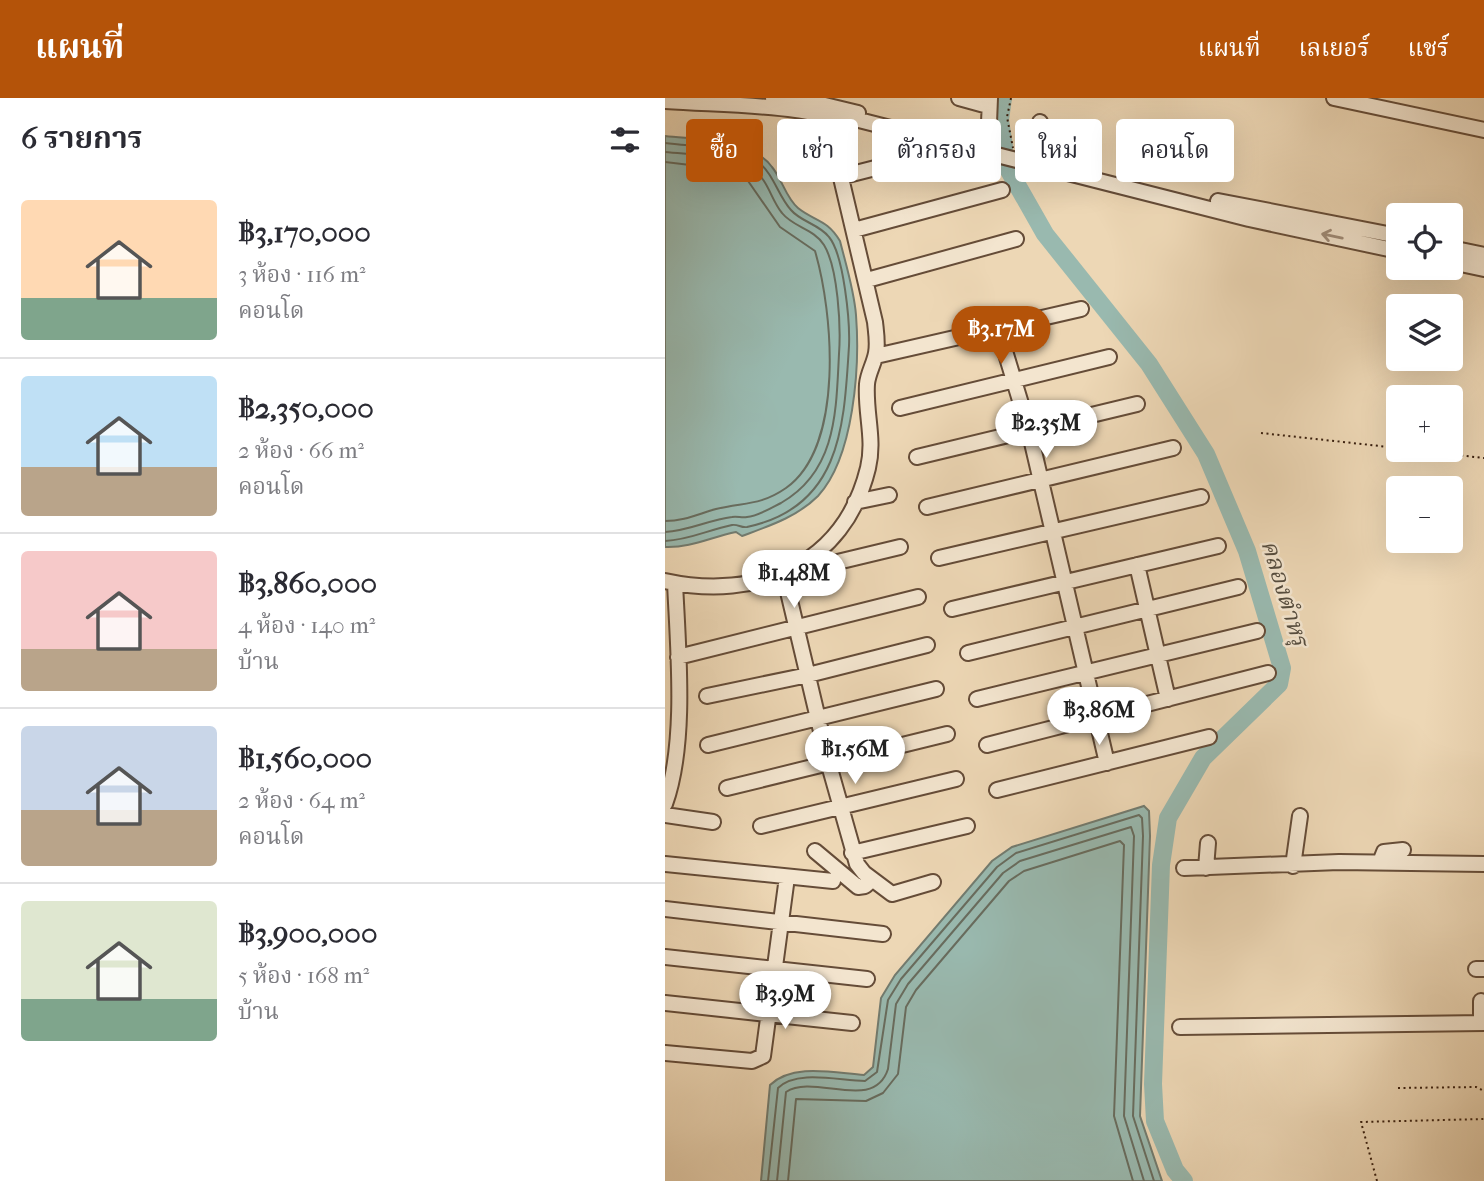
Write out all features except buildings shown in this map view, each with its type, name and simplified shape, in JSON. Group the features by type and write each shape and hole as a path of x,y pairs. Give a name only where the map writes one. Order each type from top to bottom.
{"street":[{"path":"773,98 873,119"},
{"path":"959,98 989,102"},
{"path":"1334,98 1484,130"},
{"path":"665,101 798,111 825,107 855,118 1251,214 1386,234"},
{"path":"1416,126 1484,139"},
{"path":"1001,152 1013,155"},
{"path":"1102,177 1386,248"},
{"path":"665,804 669,783 671,690 678,657 671,630 670,582 727,585 784,575 806,563 847,518 868,468 872,443 867,384 876,356 876,321 841,182"},
{"path":"854,230 1002,190"},
{"path":"867,280 1016,239"},
{"path":"1463,251 1484,255"},
{"path":"1463,265 1484,269"},
{"path":"876,356 1081,309"},
{"path":"998,328 1028,430 1107,763"},
{"path":"900,408 1109,358"},
{"path":"917,457 1137,404"},
{"path":"927,507 1173,448"},
{"path":"855,502 889,495"},
{"path":"939,558 1201,497"},
{"path":"952,609 1218,546"},
{"path":"806,563 825,565 900,547"},
{"path":"1136,565 1168,699"},
{"path":"784,575 852,853 871,880 892,894 933,882"},
{"path":"968,653 1238,587"},
{"path":"678,657 918,597"},
{"path":"977,699 1257,631"},
{"path":"707,696 808,676 927,645"},
{"path":"987,745 1268,673"},
{"path":"708,745 936,689"},
{"path":"727,788 947,734"},
{"path":"997,790 1209,737"},
{"path":"761,826 956,779"},
{"path":"665,815 713,822"},
{"path":"1293,866 1300,816"},
{"path":"852,853 967,826"},
{"path":"1206,868 1207,843"},
{"path":"1380,862 1384,852 1403,850"},
{"path":"815,851 858,887 865,886 871,880"},
{"path":"1184,868 1380,862 1484,864"},
{"path":"665,864 833,881"},
{"path":"665,1053 757,1060 764,1053 787,877"},
{"path":"665,909 883,934"},
{"path":"665,957 867,979"},
{"path":"1180,1027 1482,1023 1481,1001"},
{"path":"665,1003 852,1023"}],"path":[{"path":"1011,98 1007,117 1013,155"},
{"path":"1261,433 1386,447"},
{"path":"1463,456 1484,458"},
{"path":"1398,1088 1476,1087 1484,1091"},
{"path":"1377,1181 1361,1122 1484,1119"}],"water":[{"path":"665,136 686,138 686,182 763,182 763,158 777,174 777,182 781,182 794,204 825,224 835,234 840,241 853,296 857,360 847,435 840,459 818,496 792,515 742,536 736,532 692,544 665,547"},
{"path":"1144,806 1149,811 1150,836 1140,1116 1162,1181 761,1181 770,1085 790,1074 827,1071 864,1075 873,1067 881,998 895,975 992,861 1012,847"}],"waterway":[{"name":"คลองตำหรุ","path":"1003,98 1000,120 1004,147"},
{"name":"คลองตำหรุ","path":"1007,167 1045,234 1149,364 1206,454 1247,551 1282,668 1279,684 1203,758 1168,818 1161,865 1153,1084 1155,1121 1175,1170 1184,1181"}]}
